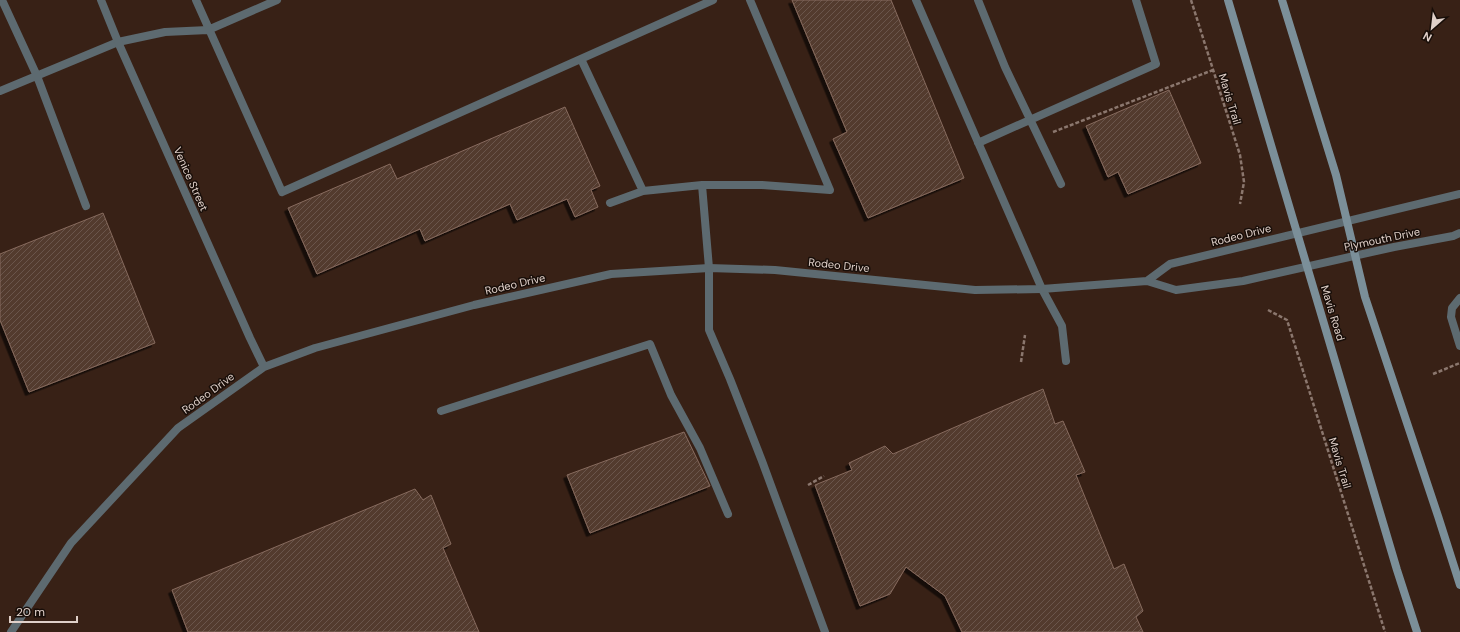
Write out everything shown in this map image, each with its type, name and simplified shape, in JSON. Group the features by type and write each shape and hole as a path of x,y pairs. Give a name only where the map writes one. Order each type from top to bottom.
{"main road":[{"name":"Mavis Road","path":"1228,0 1397,570 1417,632"},
{"path":"1282,0 1336,175 1364,297 1460,585"}],"street":[{"path":"2,0 37,76 86,206"},
{"name":"Venice Street","path":"101,0 118,42 246,330 264,367"},
{"path":"196,0 208,30 282,192 713,0"},
{"path":"0,91 118,42 165,32 208,30 277,0"},
{"path":"610,203 643,191 702,185 762,185 830,190 750,0"},
{"path":"916,0 1042,289 1062,326 1066,361"},
{"path":"978,0 1005,67 1040,137 1061,184"},
{"path":"978,143 1156,64 1136,0"},
{"path":"581,59 643,191"},
{"path":"702,185 709,268 709,330 762,460 825,632"},
{"path":"1347,221 1460,194"},
{"name":"Rodeo Drive","path":"1147,281 1170,264 1347,221"},
{"name":"Plymouth Drive","path":"1308,266 1453,236 1460,233"},
{"name":"Rodeo Drive","path":"11,632 71,543 178,428 264,367 315,348 474,305 611,274 709,268 775,270 975,290 1042,289 1147,281 1176,290 1243,281 1308,266"},
{"path":"1460,298 1452,308 1451,317 1460,346"},
{"path":"441,411 650,344 671,395 700,448 728,514"}],"path":[{"name":"Mavis Trail","path":"1191,0 1240,155 1244,182 1240,204"},
{"path":"1040,137 1213,70"},
{"name":"Mavis Trail","path":"1268,310 1287,320 1385,632"},
{"path":"1021,362 1025,335"},
{"path":"1433,374 1460,363"},
{"path":"808,484 824,476"}],"building":[{"path":"792,0 891,0 964,178 868,218 833,139 847,132"},
{"path":"1169,90 1201,163 1128,194 1118,172 1108,177 1086,126"},
{"path":"565,107 600,186 591,190 598,207 575,217 567,199 517,220 510,204 425,241 420,229 317,274 288,208 390,164 397,179"},
{"path":"103,213 155,343 29,392 0,320 0,254"},
{"path":"1043,389 1055,424 1063,421 1085,472 1076,475 1114,569 1124,564 1143,611 1136,617 1143,632 962,632 945,596 906,567 890,594 860,606 815,485 852,470 849,463 885,446 893,454"},
{"path":"684,432 710,486 590,533 567,475"},
{"path":"415,489 423,500 431,495 451,544 443,548 479,632 188,632 172,590"}]}
